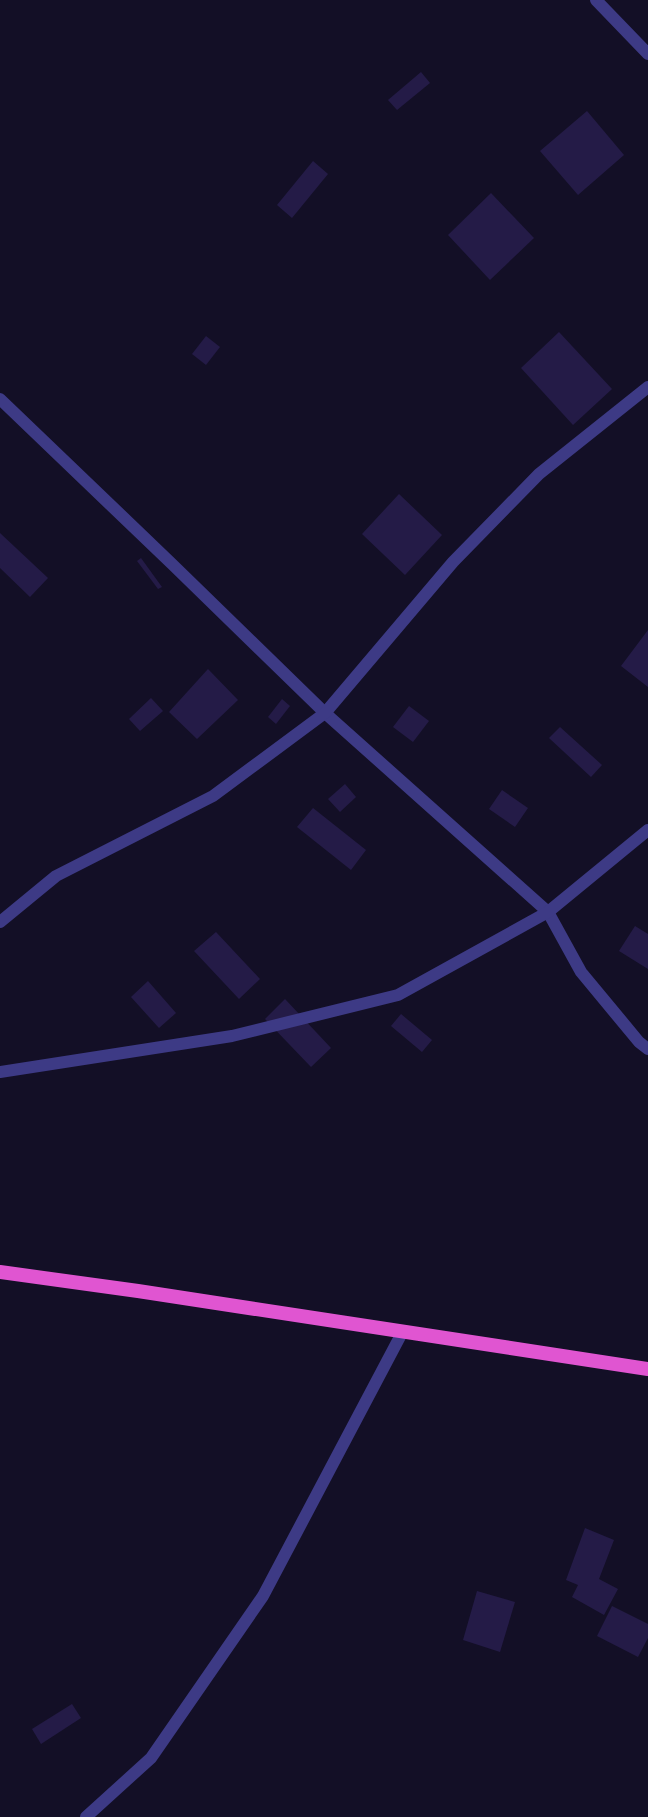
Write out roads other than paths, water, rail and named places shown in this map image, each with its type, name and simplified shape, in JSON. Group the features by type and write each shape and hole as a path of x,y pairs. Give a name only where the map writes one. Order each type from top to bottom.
{"highway":[{"path":"0,1272 138,1291 648,1369"}],"street":[{"path":"596,0 648,54"},
{"path":"0,922 56,876 213,796 324,713 453,562 539,474 648,386"},
{"path":"2,406 172,564 324,713 548,912 582,972 639,1042 648,1049"},
{"path":"0,1072 232,1036 398,995 548,912 648,830"},
{"path":"86,1817 151,1758 263,1596 403,1331"}]}
